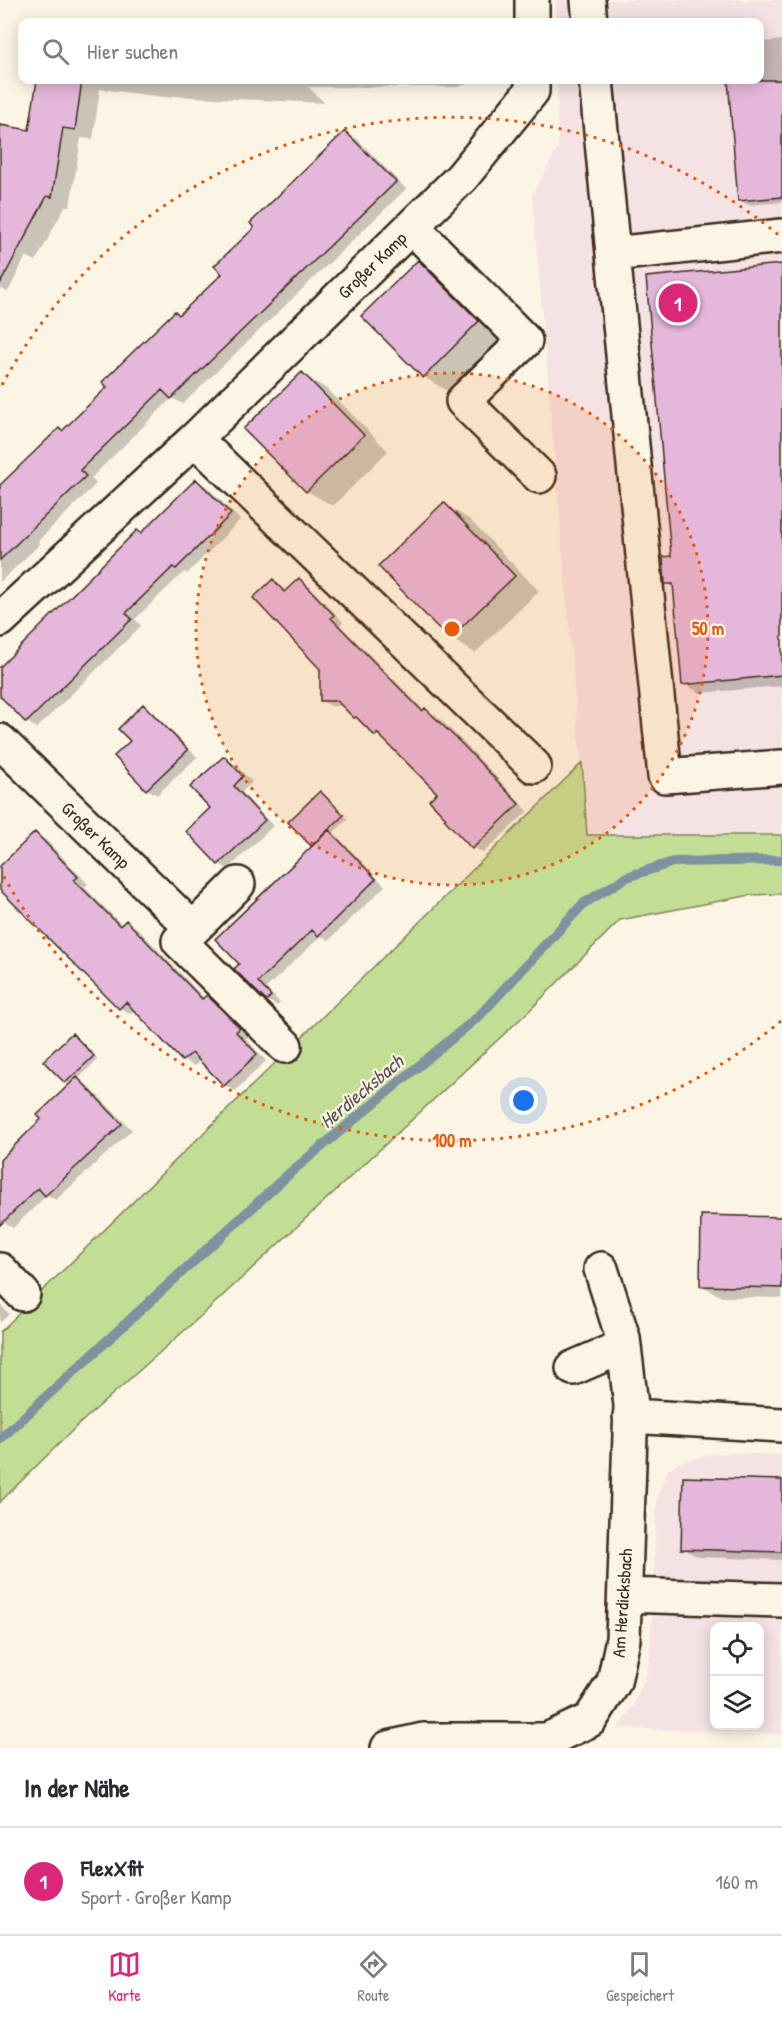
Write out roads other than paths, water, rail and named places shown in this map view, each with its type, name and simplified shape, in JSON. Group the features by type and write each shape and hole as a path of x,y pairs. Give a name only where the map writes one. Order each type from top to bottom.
{"street":[{"path":"532,0 532,18"},
{"path":"588,0 590,18"},
{"name":"Großer Kamp","path":"0,620 195,439 462,177 532,90 532,84"},
{"path":"596,84 665,776 782,767"},
{"path":"412,227 525,341 463,401 539,476"},
{"path":"613,254 782,236"},
{"path":"195,439 534,766"},
{"name":"Großer Kamp","path":"0,741 193,929"},
{"path":"238,884 179,941 285,1046"},
{"name":"Am Herdicksbach","path":"388,1748 423,1740 547,1740 591,1720 614,1682 623,1639 630,1416 624,1346 601,1269"},
{"path":"0,1270 23,1294"},
{"path":"573,1368 624,1346"},
{"path":"630,1416 782,1425"},
{"path":"625,1595 782,1600"}],"waterway":[{"name":"Herdiecksbach","path":"0,1439 291,1172 479,1016 583,904 627,877 673,862 782,860"}],"place":[{"name":"FlexXfit","path":"678,303"}]}
